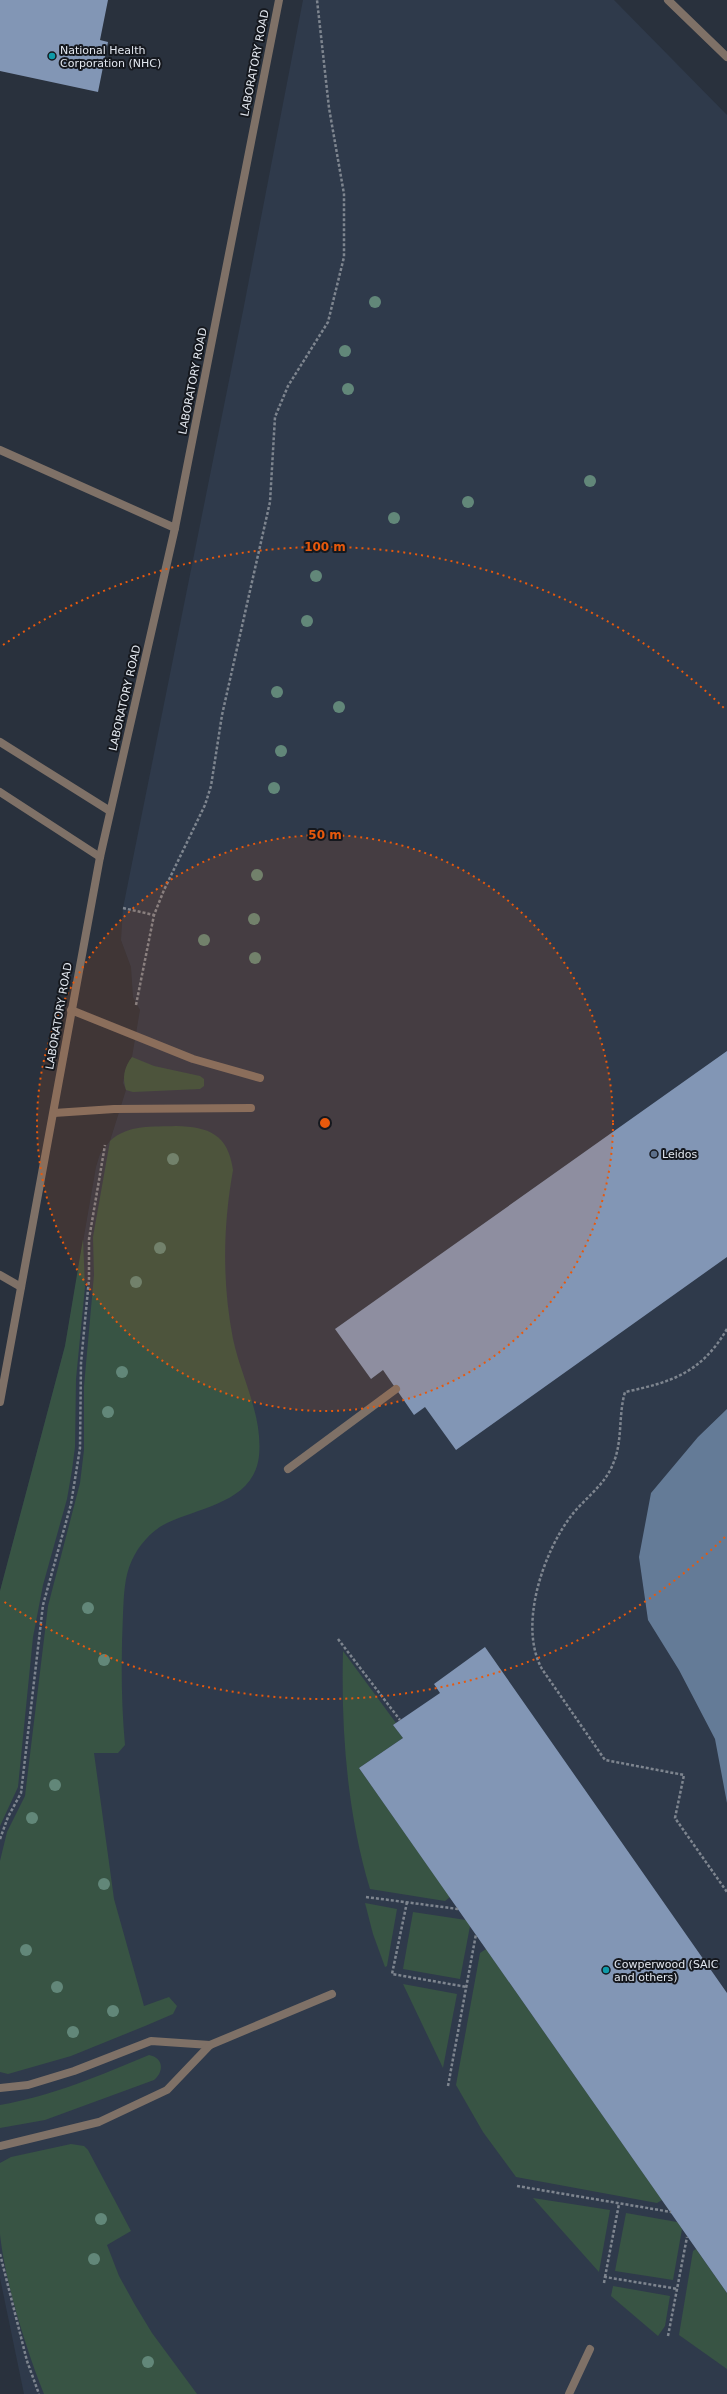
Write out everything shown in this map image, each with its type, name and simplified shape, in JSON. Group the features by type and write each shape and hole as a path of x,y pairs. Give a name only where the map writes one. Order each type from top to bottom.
{"street":[{"name":"LABORATORY ROAD","path":"0,1402 54,1113 70,1010 100,857 175,528 279,0"},
{"path":"668,0 727,57"},
{"path":"0,450 175,528"},
{"path":"0,742 110,811"},
{"path":"0,792 100,857"},
{"path":"70,1010 193,1059 260,1078"},
{"path":"54,1113 114,1109 251,1108"},
{"path":"0,1275 21,1287"},
{"path":"288,1469 396,1389"},
{"path":"0,2146 99,2122 167,2090 210,2045 332,1994"},
{"path":"0,2088 28,2085 74,2071 151,2041 210,2045"},
{"path":"569,2394 590,2349"}],"path":[{"path":"136,1005 154,915 164,890 205,805 211,786 222,715 270,502 275,417 288,386 328,322 344,257 344,194 329,108 317,0"},
{"path":"123,908 154,915"},
{"path":"0,1839 8,1817 21,1793 43,1605 71,1504 76,1477 80,1448 81,1363 89,1279 89,1239 105,1145"},
{"path":"727,1329 704,1361 686,1374 661,1384 625,1392 622,1403 619,1444 613,1464 605,1479 571,1516 558,1536 540,1580 534,1604 532,1630 535,1656 542,1669 605,1760 684,1775 676,1818 727,1892"},
{"path":"338,1640 400,1720"},
{"path":"366,1897 458,1909"},
{"path":"407,1902 392,1974 467,1987"},
{"path":"448,2086 476,1934"},
{"path":"516,2186 671,2212"},
{"path":"604,2283 619,2204"},
{"path":"668,2336 687,2236"},
{"path":"0,2254 27,2360 39,2394"},
{"path":"605,2277 678,2289"}],"shaded area":[{"path":"303,0 614,0 727,115 727,2394 24,2394 0,2278 0,1591 65,1346 96,1167 100,1154 110,1141 126,1090 123,1083 125,1071 132,1057 140,1010 133,997 131,967 121,940 123,908 243,311"},
{"path":"727,1409 727,1803 715,1739 679,1670 648,1620 639,1557 651,1493 698,1437"}],"green space":[{"path":"132,1057 154,1066 200,1076 204,1079 204,1086 200,1089 133,1092 126,1090 124,1073"},
{"path":"176,1126 198,1128 215,1135 227,1148 230,1158 233,1170 227,1212 225,1254 229,1318 233,1339 255,1411 258,1426 259,1456 255,1471 247,1484 236,1493 224,1501 180,1517 161,1526 146,1538 135,1554 127,1573 123,1607 122,1680 125,1745 118,1753 94,1753 114,1899 144,2006 169,1997 177,2006 173,2014 71,2056 8,2074 0,2072 0,1861 7,1832 25,1796 48,1606 80,1483 84,1450 84,1386 94,1275 93,1237 110,1141 133,1129"},
{"path":"83,1239 85,1287 76,1379 75,1447 72,1470 67,1499 43,1585 33,1637 18,1787 0,1826 0,1591 65,1346"},
{"path":"343,1651 396,1723 393,1725 403,1738 359,1768 450,1897 445,1901 370,1889 356,1831 347,1771 343,1711"},
{"path":"365,1903 397,1909 387,1966 385,1967 373,1934"},
{"path":"413,1912 466,1920 470,1926 460,1979 403,1969"},
{"path":"486,1949 662,2200 657,2203 516,2177 483,2132 456,2085 480,1953"},
{"path":"403,1984 457,1994 443,2068"},
{"path":"149,2055 158,2059 161,2066 160,2073 154,2080 45,2120 0,2128 0,2105 57,2090"},
{"path":"71,2144 84,2146 88,2150 131,2231 107,2245 119,2276 152,2333 197,2394 44,2394 30,2357 6,2273 0,2234 0,2163 11,2157"},
{"path":"533,2198 610,2210 599,2272"},
{"path":"626,2213 677,2222 682,2229 673,2280 615,2271"},
{"path":"696,2249 727,2293 727,2369 679,2335 693,2251"},
{"path":"613,2286 670,2296 665,2326 658,2336 611,2296"}],"building":[{"name":"National Health Corporation (NHC)","path":"0,0 108,0 100,40 108,42 98,92 0,71"},
{"name":"Leidos","path":"727,1051 727,1257 456,1450 425,1407 414,1415 383,1370 371,1379 335,1329"},
{"name":"Cowperwood (SAIC and others)","path":"485,1647 727,1993 727,2293 359,1768 403,1738 393,1725 440,1693 434,1684"}],"place":[{"name":"National Health Corporation (NHC)","path":"52,56"},
{"name":"Leidos","path":"654,1154"},
{"name":"Cowperwood (SAIC and others)","path":"606,1970"}]}
